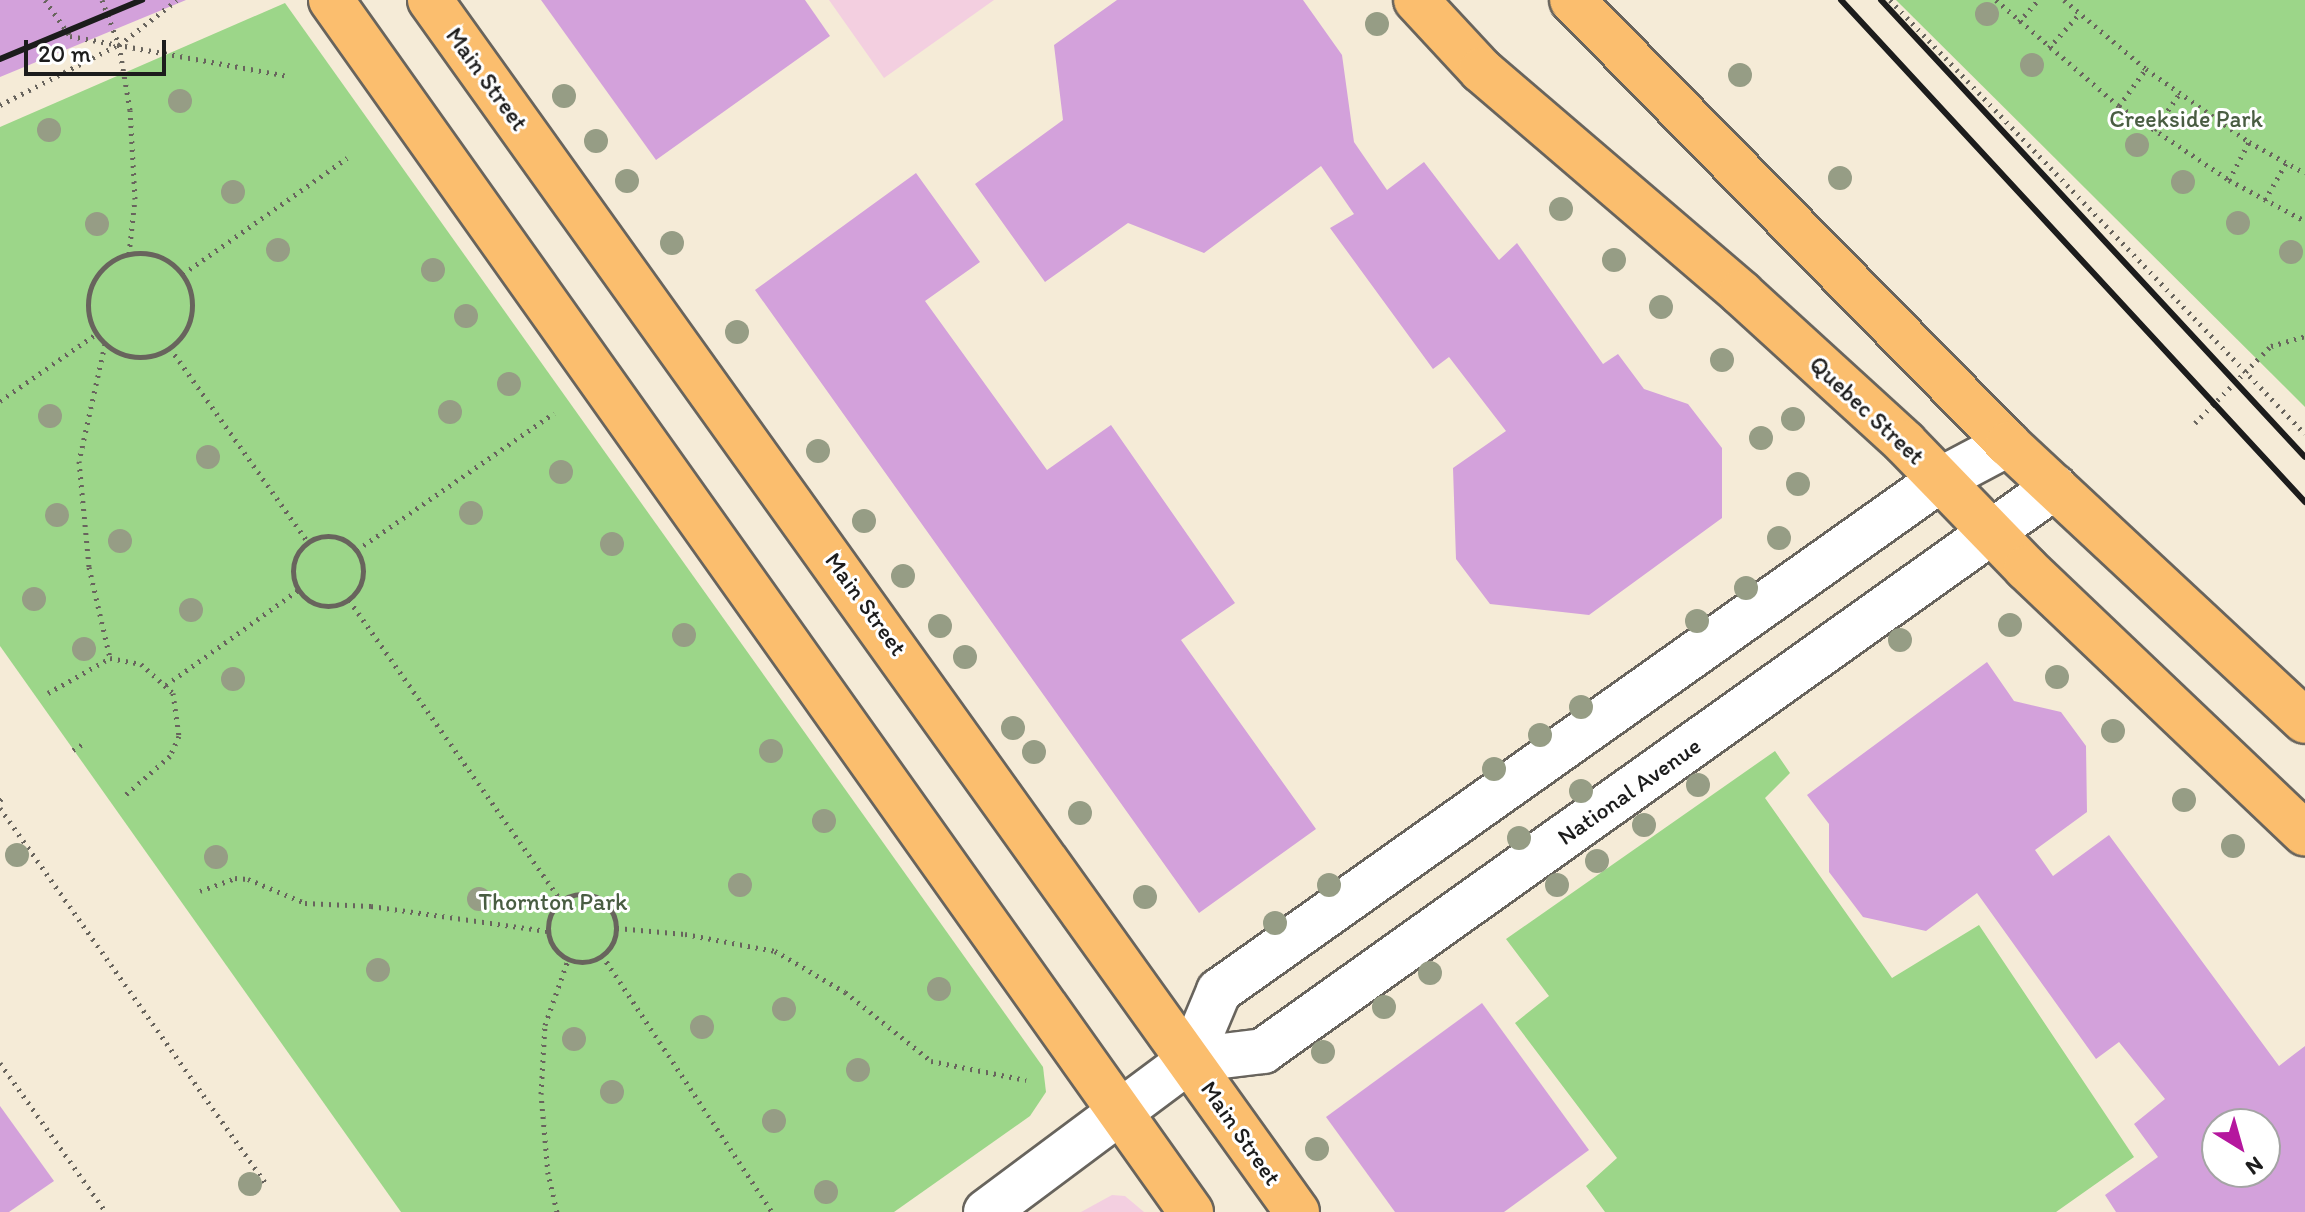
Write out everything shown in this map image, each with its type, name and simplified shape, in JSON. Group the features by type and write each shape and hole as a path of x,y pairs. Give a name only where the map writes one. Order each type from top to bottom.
{"main road":[{"path":"331,0 1191,1212"},
{"name":"Main Street","path":"430,0 1297,1212"},
{"name":"Quebec Street","path":"1416,0 1481,70 1741,293 1940,480 2305,834"},
{"path":"1572,0 2008,444 2305,721"}],"street":[{"path":"986,1212 1122,1114 1190,1060 1219,991 1940,480 2008,444"},
{"name":"National Avenue","path":"1190,1060 1263,1051 2055,487"}],"path":[{"path":"45,0 70,36 287,76"},
{"path":"102,0 119,45 130,110 135,199 129,254"},
{"path":"0,105 119,45 177,0"},
{"path":"1890,0 2305,434"},
{"path":"1996,0 2119,106 2229,180 2305,221"},
{"path":"2019,22 2038,0"},
{"path":"2064,0 2146,69 2249,142 2305,173"},
{"path":"2049,48 2080,13"},
{"path":"2119,106 2146,69"},
{"path":"2154,130 2180,93"},
{"path":"2229,180 2249,142"},
{"path":"183,274 347,158"},
{"path":"2265,200 2286,163"},
{"path":"129,254 159,257 183,274 190,290 189,322 170,348 136,357 105,344 96,334 88,302 92,285 107,266 129,254"},
{"path":"0,401 96,334"},
{"path":"2195,423 2271,346 2305,336"},
{"path":"105,344 79,461 89,567 110,658"},
{"path":"170,348 308,542"},
{"path":"357,550 554,413"},
{"path":"329,536 357,550 364,571 349,600 316,605 298,590 295,558 308,542 329,536"},
{"path":"166,685 298,590"},
{"path":"349,600 561,900"},
{"path":"48,693 110,658 141,664 166,685 179,714 179,736 170,756 124,796"},
{"path":"73,750 84,743"},
{"path":"0,808 266,1183"},
{"path":"200,891 235,878 248,879 305,903 371,906 547,931"},
{"path":"582,893 603,900 617,928 602,955 580,963 568,960 551,943 547,931 553,908 561,900 582,893"},
{"path":"617,928 685,934 775,951 845,992 931,1061 1026,1080"},
{"path":"602,955 772,1212"},
{"path":"557,1212 541,1094 545,1025 568,960"},
{"path":"0,1063 106,1212"}],"shaded area":[{"path":"829,0 994,0 884,78"},
{"path":"1112,1195 1125,1196 1144,1212 1081,1212"}],"green space":[{"name":"Creekside Park","path":"1896,0 2305,0 2305,407"},
{"name":"Thornton Park","path":"285,3 1043,1067 1046,1092 1030,1116 894,1212 401,1212 0,646 0,127"},
{"path":"1775,751 1790,773 1765,798 1892,978 1979,925 2134,1157 2056,1212 1605,1212 1586,1186 1617,1158 1515,1023 1549,996 1506,939"}],"building":[{"path":"0,0 186,0 0,77"},
{"path":"541,0 805,0 830,36 656,160"},
{"path":"1117,0 1303,0 1342,55 1354,142 1387,190 1424,162 1499,260 1517,243 1603,364 1618,354 1644,389 1688,404 1722,448 1722,518 1589,615 1490,604 1456,559 1453,468 1506,431 1449,357 1433,369 1330,228 1354,214 1321,166 1204,253 1128,223 1045,282 975,184 1063,120 1054,45"},
{"path":"916,173 980,262 925,301 1047,470 1111,425 1235,603 1181,640 1316,829 1199,913 755,290"},
{"path":"1987,662 2014,701 2061,712 2086,746 2087,812 2035,850 2053,876 2109,835 2279,1066 2305,1046 2305,1212 2116,1212 2105,1195 2158,1157 2134,1124 2165,1099 2119,1042 2096,1059 1977,893 1926,931 1863,917 1829,872 1829,824 1807,795"},
{"path":"1482,1003 1589,1150 1504,1212 1395,1212 1326,1117"},
{"path":"0,1106 54,1181 9,1212 0,1212"}],"railway":[{"path":"0,59 142,0"},
{"path":"1841,0 2305,502"},
{"path":"1881,0 2305,457"}]}
